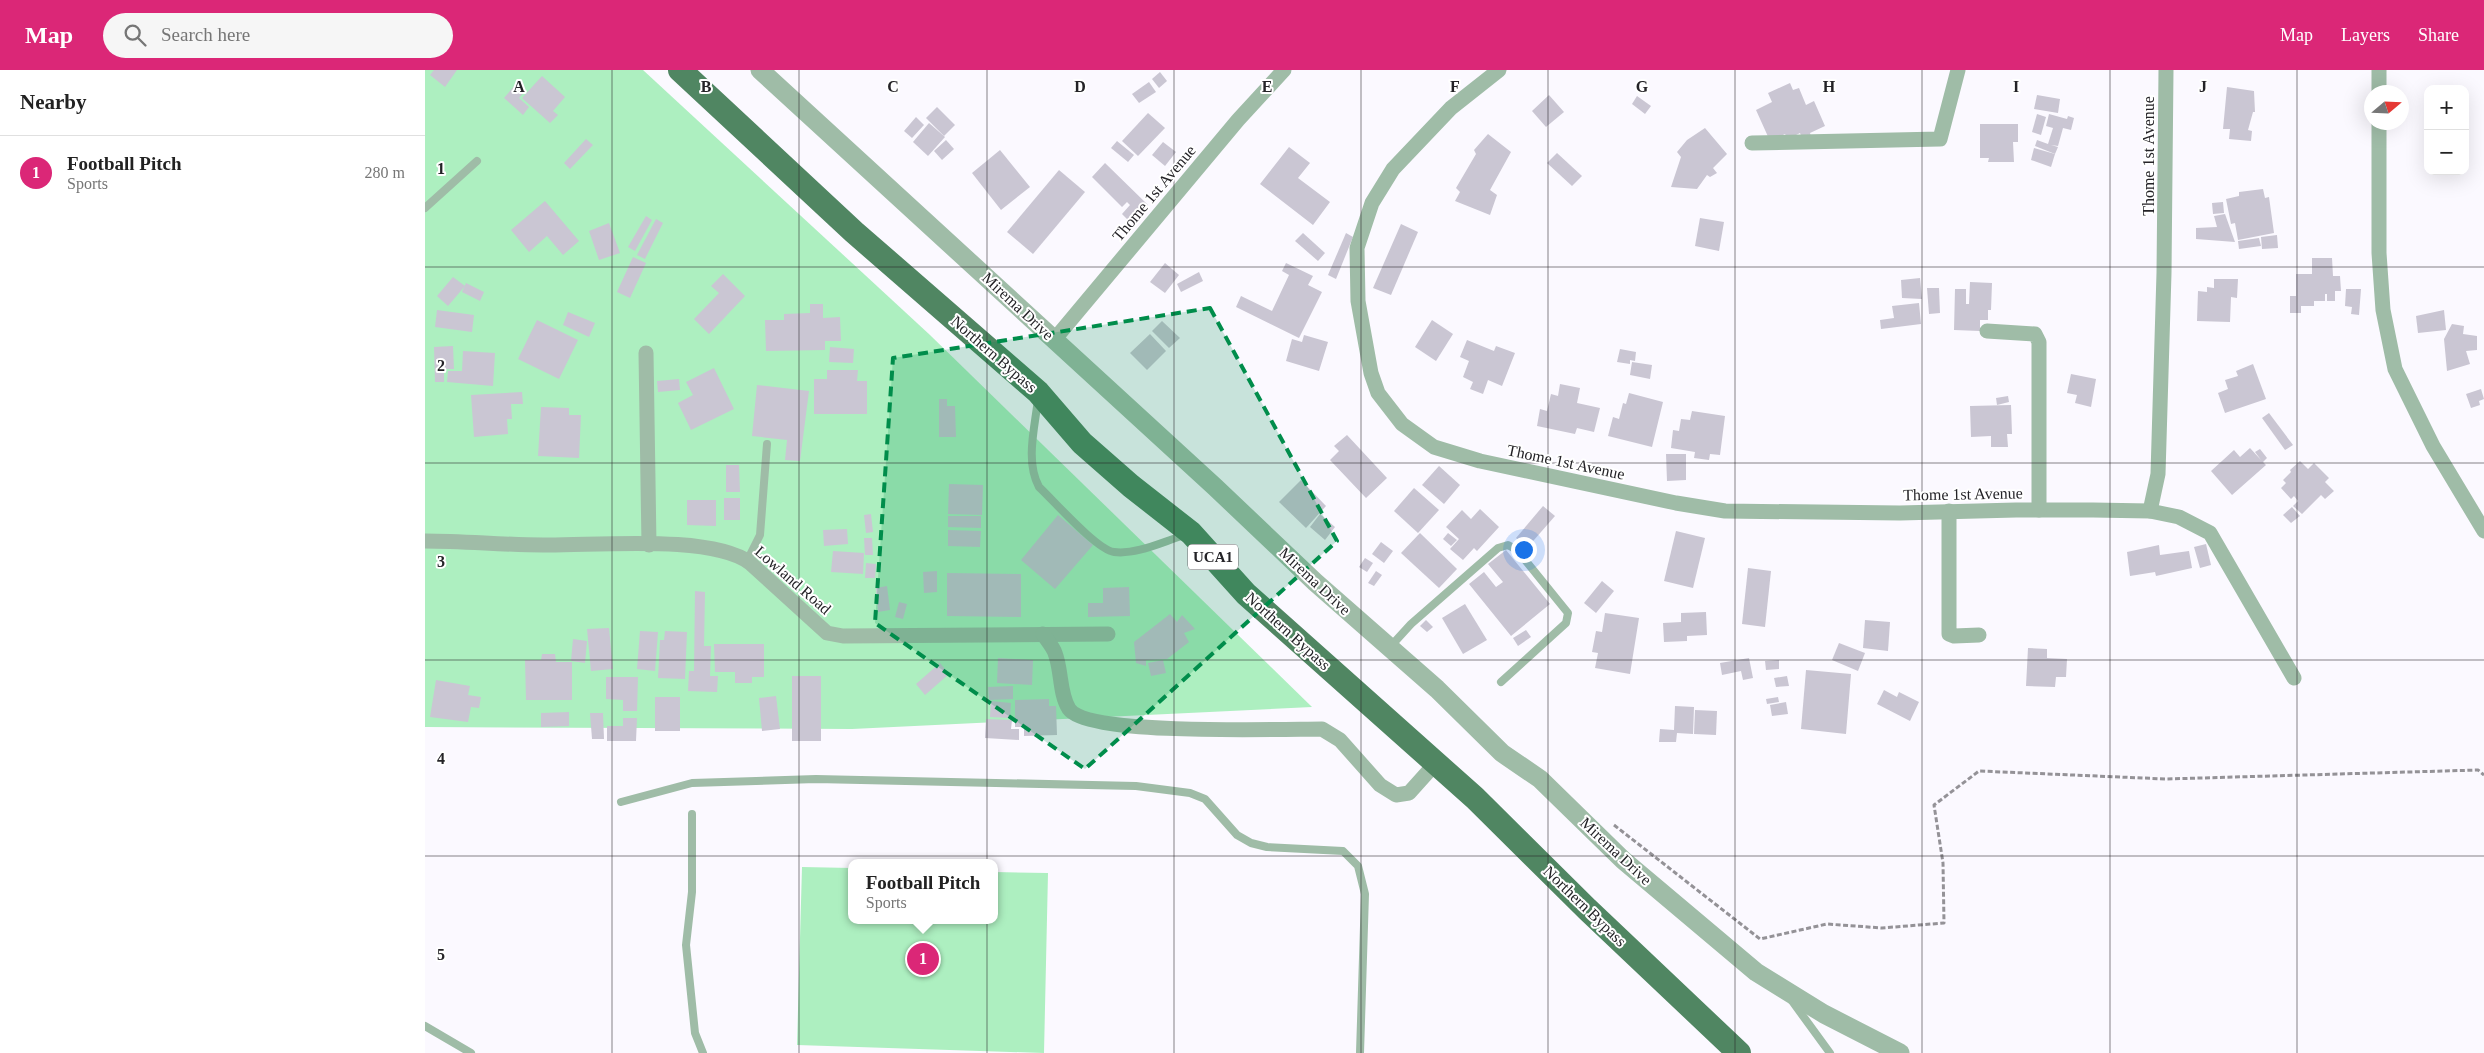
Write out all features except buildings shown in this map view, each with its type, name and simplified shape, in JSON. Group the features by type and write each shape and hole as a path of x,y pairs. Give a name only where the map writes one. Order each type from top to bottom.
{"main road":[{"name":"Northern Bypass","path":"680,70 854,232 1038,392 1082,443 1131,486 1191,533 1246,594 1475,798 1580,902 1739,1053"}],"street":[{"name":"Mirema Drive","path":"760,70 1389,648 1437,689 1502,753 1540,779 1630,866 1723,946 1785,991 1824,1014 1900,1053"},
{"name":"Thome 1st Avenue","path":"1054,340 1238,120 1284,70"},
{"name":"Thome 1st Avenue","path":"1499,70 1451,108 1393,170 1372,203 1357,248 1358,301 1371,373 1378,393 1402,424 1435,447 1480,462 1715,510 1844,513 2039,510 2150,511 2179,517 2210,533 2294,678"},
{"path":"1752,143 1940,139 1958,70"},
{"name":"Thome 1st Avenue","path":"2150,511 2158,464 2165,254 2166,70"},
{"path":"2379,70 2379,85"},
{"path":"2379,130 2379,253 2383,310 2395,369 2433,446 2484,531"},
{"path":"1987,331 2035,334 2039,342 2039,510"},
{"path":"646,353 649,544"},
{"path":"1949,511 1949,634 1954,636 1979,635"},
{"name":"Lowland Road","path":"425,541 543,545 649,544 675,545 725,552 747,561 827,633 843,636 1108,634"},
{"path":"1043,634 1055,653 1063,692 1070,710 1084,718 1166,730 1322,729 1340,740 1380,784 1396,795 1409,793 1435,764"}],"lane":[{"path":"425,208 477,161"},
{"path":"1038,392 1031,462 1033,476 1039,487 1100,546 1113,552 1129,552 1191,533"},
{"path":"747,561 759,535 767,444"},
{"path":"1389,648 1411,624 1491,554 1498,548 1508,545 1517,550 1568,613 1566,623 1501,682"},
{"path":"621,802 692,783 816,779 1136,786 1190,792 1205,799 1237,835 1251,843 1267,847 1343,851 1358,866 1365,894 1360,1053"},
{"path":"692,814 693,892 686,945 695,1033 703,1053"},
{"path":"1785,991 1831,1053"},
{"path":"425,1026 471,1053"}],"path":[{"path":"1609,822 1760,939 1827,924 1882,928 1944,923 1943,863 1935,805 1979,771 2166,779 2477,770 2484,775"}],"highlighted area":[{"path":"1210,308 1337,541 1085,769 875,623 893,358"}],"green space":[{"path":"425,70 643,70 930,335 1312,707 852,729 425,727"},
{"path":"802,867 848,868 848,924 998,924 998,872 1048,873 1044,1053 797,1045"}],"place":[{"name":"Football Pitch","path":"923,959"}]}
